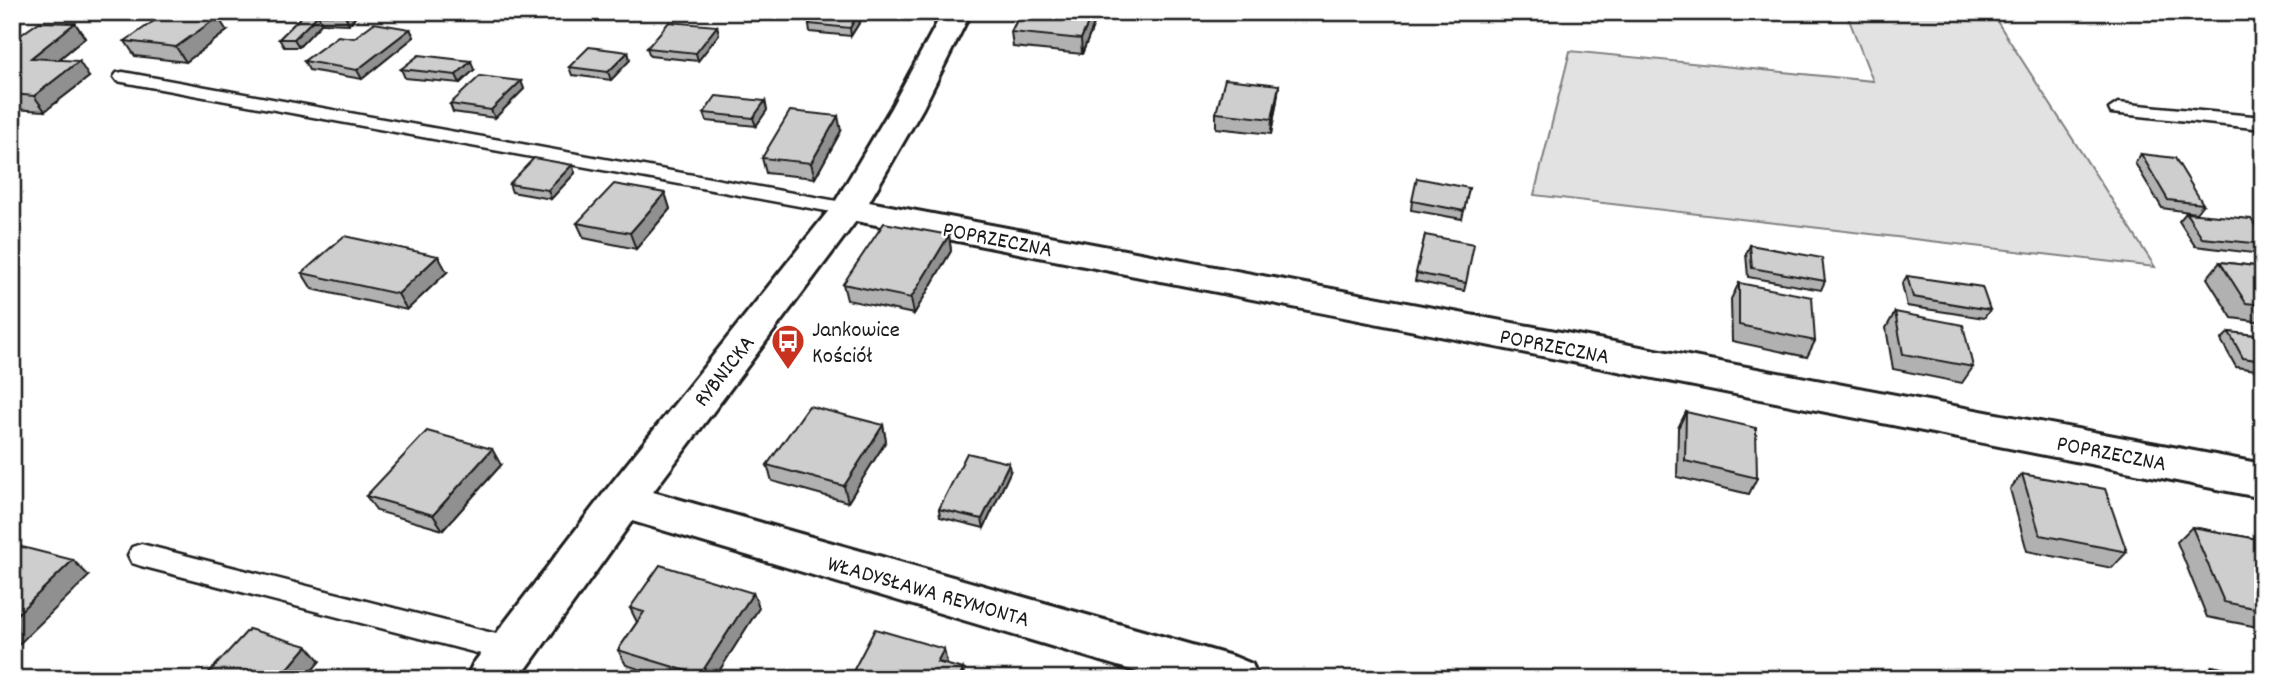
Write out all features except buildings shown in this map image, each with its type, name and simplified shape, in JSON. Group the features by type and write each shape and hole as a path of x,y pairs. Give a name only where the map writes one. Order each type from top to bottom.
{"street":[{"name":"RYBNICKA","path":"501,664 622,501 848,209 907,108 957,12"},
{"name":"POPRZECZNA","path":"848,209 2263,481"},
{"name":"WŁADYSŁAWA REYMONTA","path":"622,501 1235,679"}],"lane":[{"path":"122,77 848,209"},
{"path":"2118,109 2263,123"},
{"path":"141,555 501,664"}],"shaded area":[{"path":"131,12 288,12 281,20"},
{"path":"1846,12 1991,12 2155,267 1534,195 1570,51 1873,81"}],"place":[{"name":"Jankowice Kościół","path":"788,371"}]}
